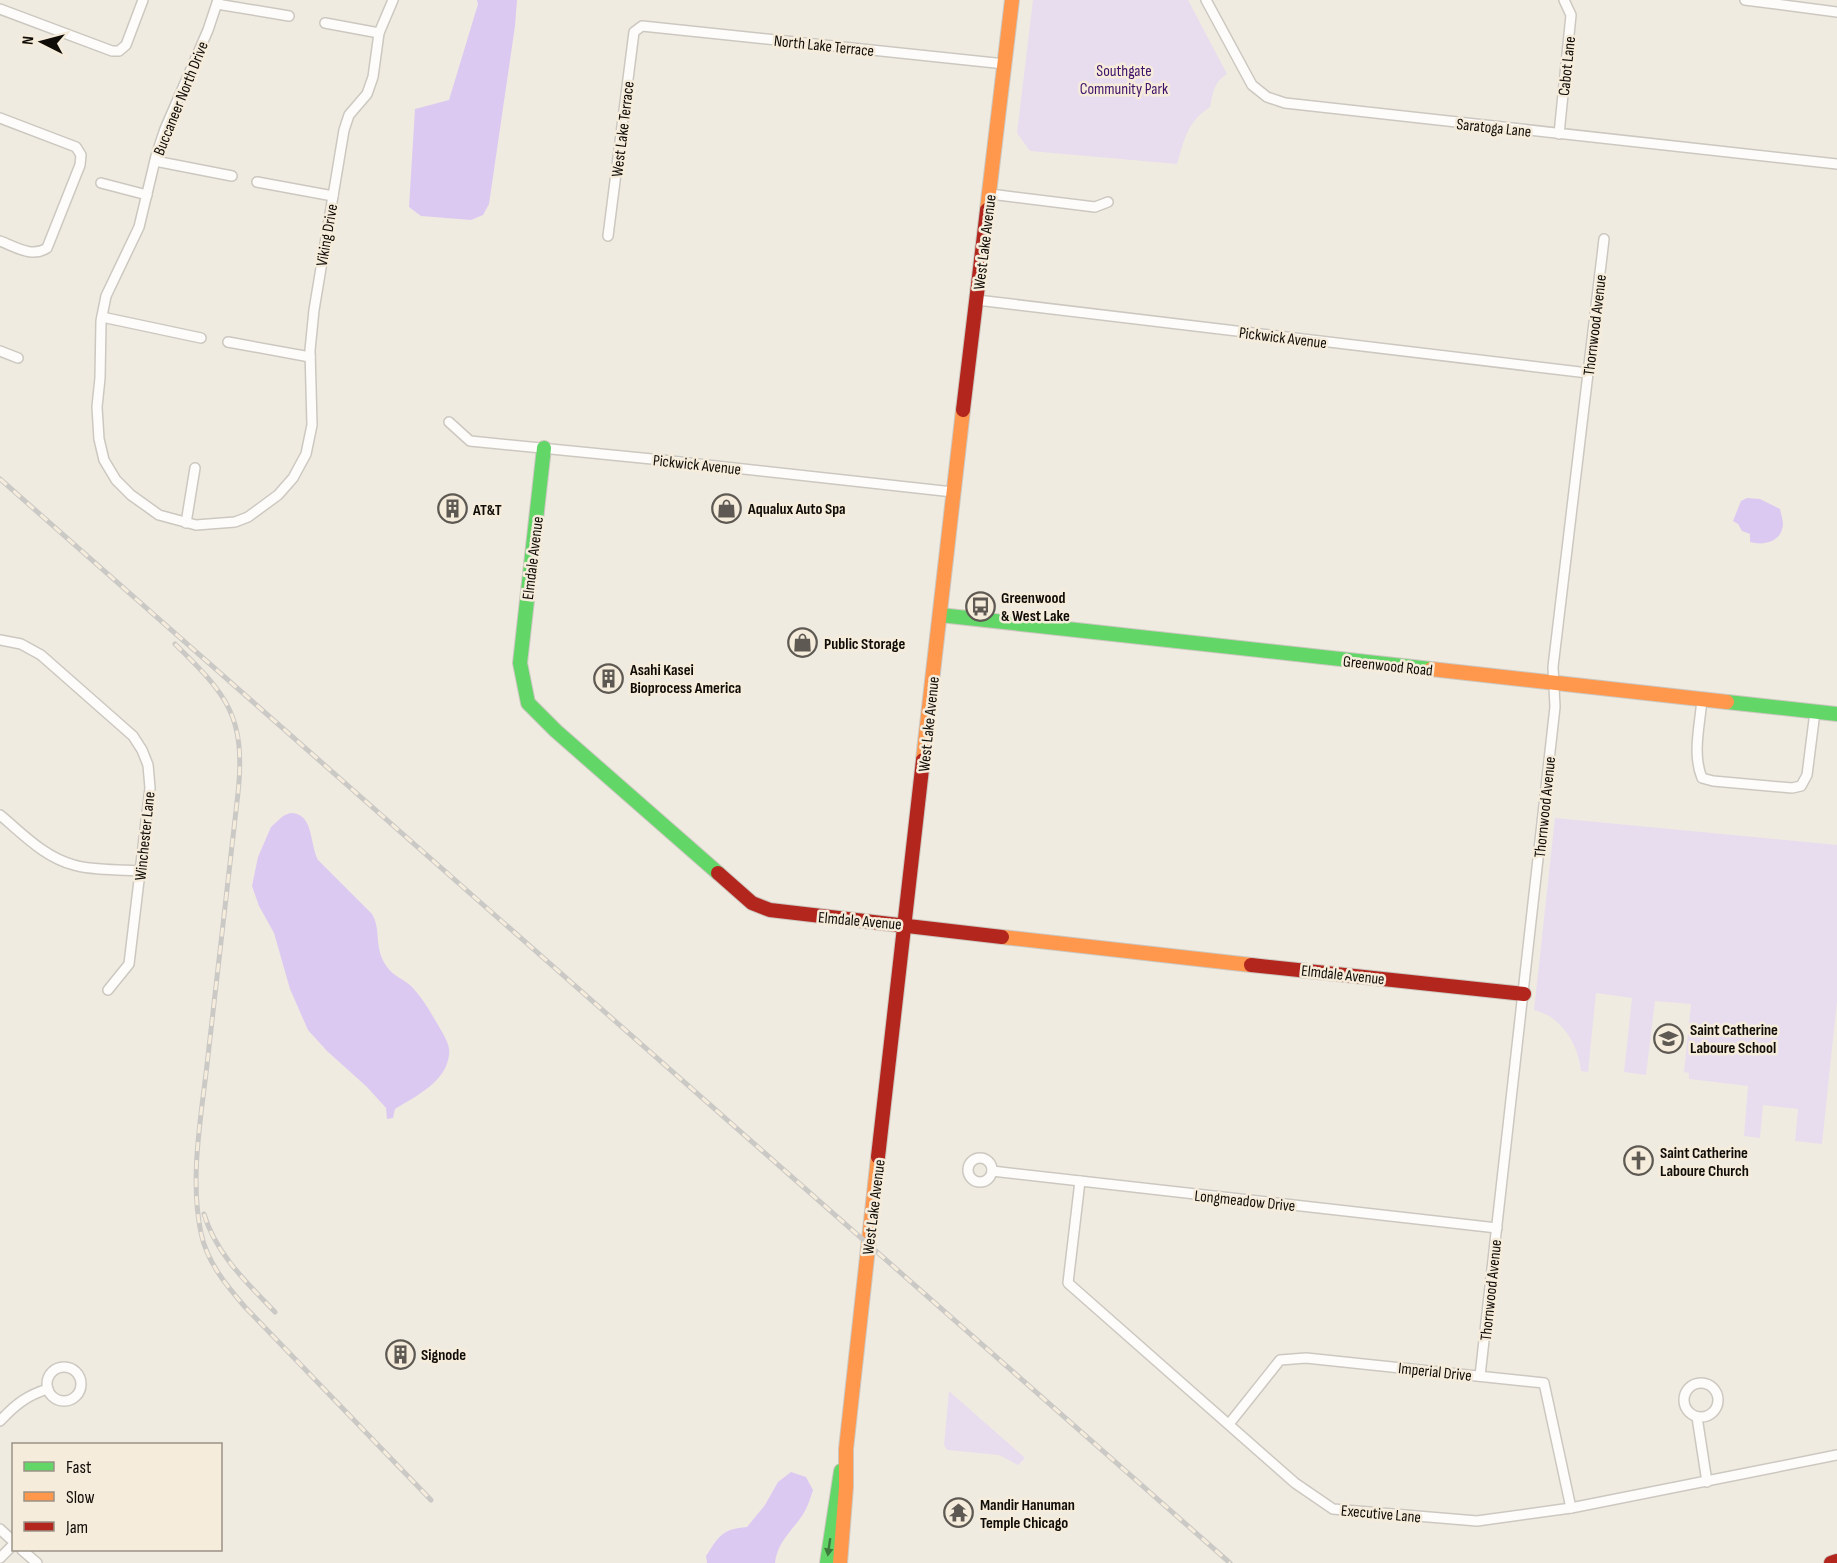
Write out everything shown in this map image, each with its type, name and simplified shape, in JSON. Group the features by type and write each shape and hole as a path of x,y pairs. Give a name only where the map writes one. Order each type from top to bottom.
{"street":[{"path":"0,9 112,51 119,51 126,45 143,0"},
{"name":"Viking Drive","path":"293,478 306,454 311,432 310,357 314,310 344,130 350,115 367,94 373,77 379,33 393,0"},
{"name":"West Lake Avenue","path":"840,1563 846,1487 846,1449 953,492 1012,0"},
{"name":"Saratoga Lane","path":"1206,0 1252,85 1267,97 1285,103 1837,164"},
{"name":"Cabot Lane","path":"1559,134 1571,15 1564,0"},
{"path":"1745,0 1837,12"},
{"path":"217,2 289,16"},
{"name":"Buccaneer North Drive","path":"217,2 208,30 165,129 139,227 106,296 102,317 100,378 96,406 99,439 104,460 112,475 131,495 159,515 186,524 220,524 248,517 278,495 293,478"},
{"path":"325,23 379,33"},
{"name":"North Lake Terrace","path":"642,26 1005,64"},
{"name":"West Lake Terrace","path":"608,236 634,32 642,26"},
{"path":"0,118 76,147 81,155 80,165 47,248 40,253 32,254 0,241"},
{"path":"155,161 232,176"},
{"path":"257,182 333,196"},
{"path":"101,183 147,195"},
{"path":"990,194 1095,207 1108,202"},
{"name":"Thornwood Avenue","path":"1480,1376 1556,707 1552,667 1604,239"},
{"name":"Pickwick Avenue","path":"977,300 1588,374"},
{"path":"102,317 201,338"},
{"path":"228,342 310,357"},
{"path":"0,351 18,358"},
{"name":"Pickwick Avenue","path":"448,422 470,441 953,492"},
{"name":"Elmdale Avenue","path":"544,448 520,663 528,703 626,794 752,903 770,910 792,914 905,924 1067,945 1524,994"},
{"path":"186,524 195,468"},
{"name":"Greenwood Road","path":"940,615 1837,714"},
{"name":"Winchester Lane","path":"0,640 21,644 41,655 133,736 148,765 150,788 129,964 108,990"},
{"path":"1702,699 1698,767 1702,778 1713,781 1792,788 1801,786 1807,776 1815,712"},
{"path":"0,815 40,849 61,861 77,866 140,871"},
{"name":"Longmeadow Drive","path":"992,1171 1497,1228"},
{"name":"Executive Lane","path":"1080,1181 1068,1283 1295,1483 1333,1509 1478,1521 1572,1508 1837,1455"},
{"name":"Imperial Drive","path":"1229,1424 1280,1360 1306,1358 1545,1383 1572,1508"},
{"path":"0,1421 14,1405 24,1398 48,1389"},
{"path":"1697,1417 1707,1482"},
{"name":"West Lake Avenue","path":"827,1563 837,1486 846,1449"},
{"path":"0,1529 12,1541"},
{"path":"0,1558 12,1545"},
{"path":"23,1551 37,1563"},
{"path":"1832,1563 1837,1561"}],"green space":[{"name":"Southgate Community Park","path":"1033,0 1188,0 1227,74 1217,84 1210,107 1191,125 1177,164 1030,151 1017,133"},
{"path":"1555,818 1837,845 1837,1001 1822,1144 1795,1141 1798,1109 1763,1105 1760,1138 1744,1136 1748,1086 1689,1079 1689,1073 1684,1072 1691,1004 1655,1001 1646,1075 1624,1072 1632,998 1596,993 1588,1072 1581,1071 1578,1056 1568,1035 1550,1017 1534,1010"},
{"path":"949,1391 1025,1458 1018,1465 999,1455 947,1450 944,1445"}],"shaded area":[{"path":"477,0 517,0 489,204 483,215 471,220 421,216 409,207 415,109 449,100 478,4"},
{"path":"1747,498 1760,499 1780,509 1783,524 1776,539 1766,543 1750,542 1750,534 1742,531 1733,521 1741,501"},
{"path":"290,813 298,814 307,823 318,860 372,914 377,927 380,953 387,967 420,996 448,1043 447,1065 442,1073 429,1087 395,1109 393,1118 387,1119 386,1108 308,1030 290,989 274,933 259,906 252,886 258,857 271,827"},
{"path":"791,1472 806,1477 813,1490 802,1516 779,1547 775,1563 707,1563 706,1556 718,1539 726,1532 747,1527 765,1505 778,1482"}],"railway":[{"path":"0,479 1230,1563"},
{"path":"175,644 220,693 235,725 239,744 238,793 196,1167 198,1211 204,1244 218,1273 245,1307 431,1500"},
{"path":"204,1214 209,1229 224,1255 243,1279 275,1312"}],"traffic: fast":[{"path":"544,448 520,663 528,703 556,731 718,873"},
{"path":"940,615 1431,669"},
{"path":"1727,702 1837,714"},
{"path":"827,1563 841,1471"}],"traffic: slow":[{"path":"987,210 1012,0"},
{"path":"923,760 963,410"},
{"path":"1431,669 1727,702"},
{"path":"1002,937 1251,965"},
{"path":"840,1563 846,1487 846,1449 878,1157"}],"traffic: jam":[{"path":"963,410 987,210"},
{"path":"878,1157 923,760"},
{"path":"718,873 752,903 770,910 1002,937"},
{"path":"1251,965 1524,994"},
{"path":"1831,1563 1837,1561"}],"place":[{"name":"Aqualux Auto Spa","path":"727,508"},
{"name":"AT&T","path":"452,509"},
{"name":"Greenwood & West Lake","path":"980,606"},
{"name":"Public Storage","path":"803,643"},
{"name":"Asahi Kasei Bioprocess America","path":"609,678"},
{"name":"Saint Catherine Laboure School","path":"1669,1038"},
{"name":"Saint Catherine Laboure Church","path":"1639,1161"},
{"name":"Signode","path":"400,1354"},
{"name":"Mandir Hanuman Temple Chicago","path":"959,1513"}]}
